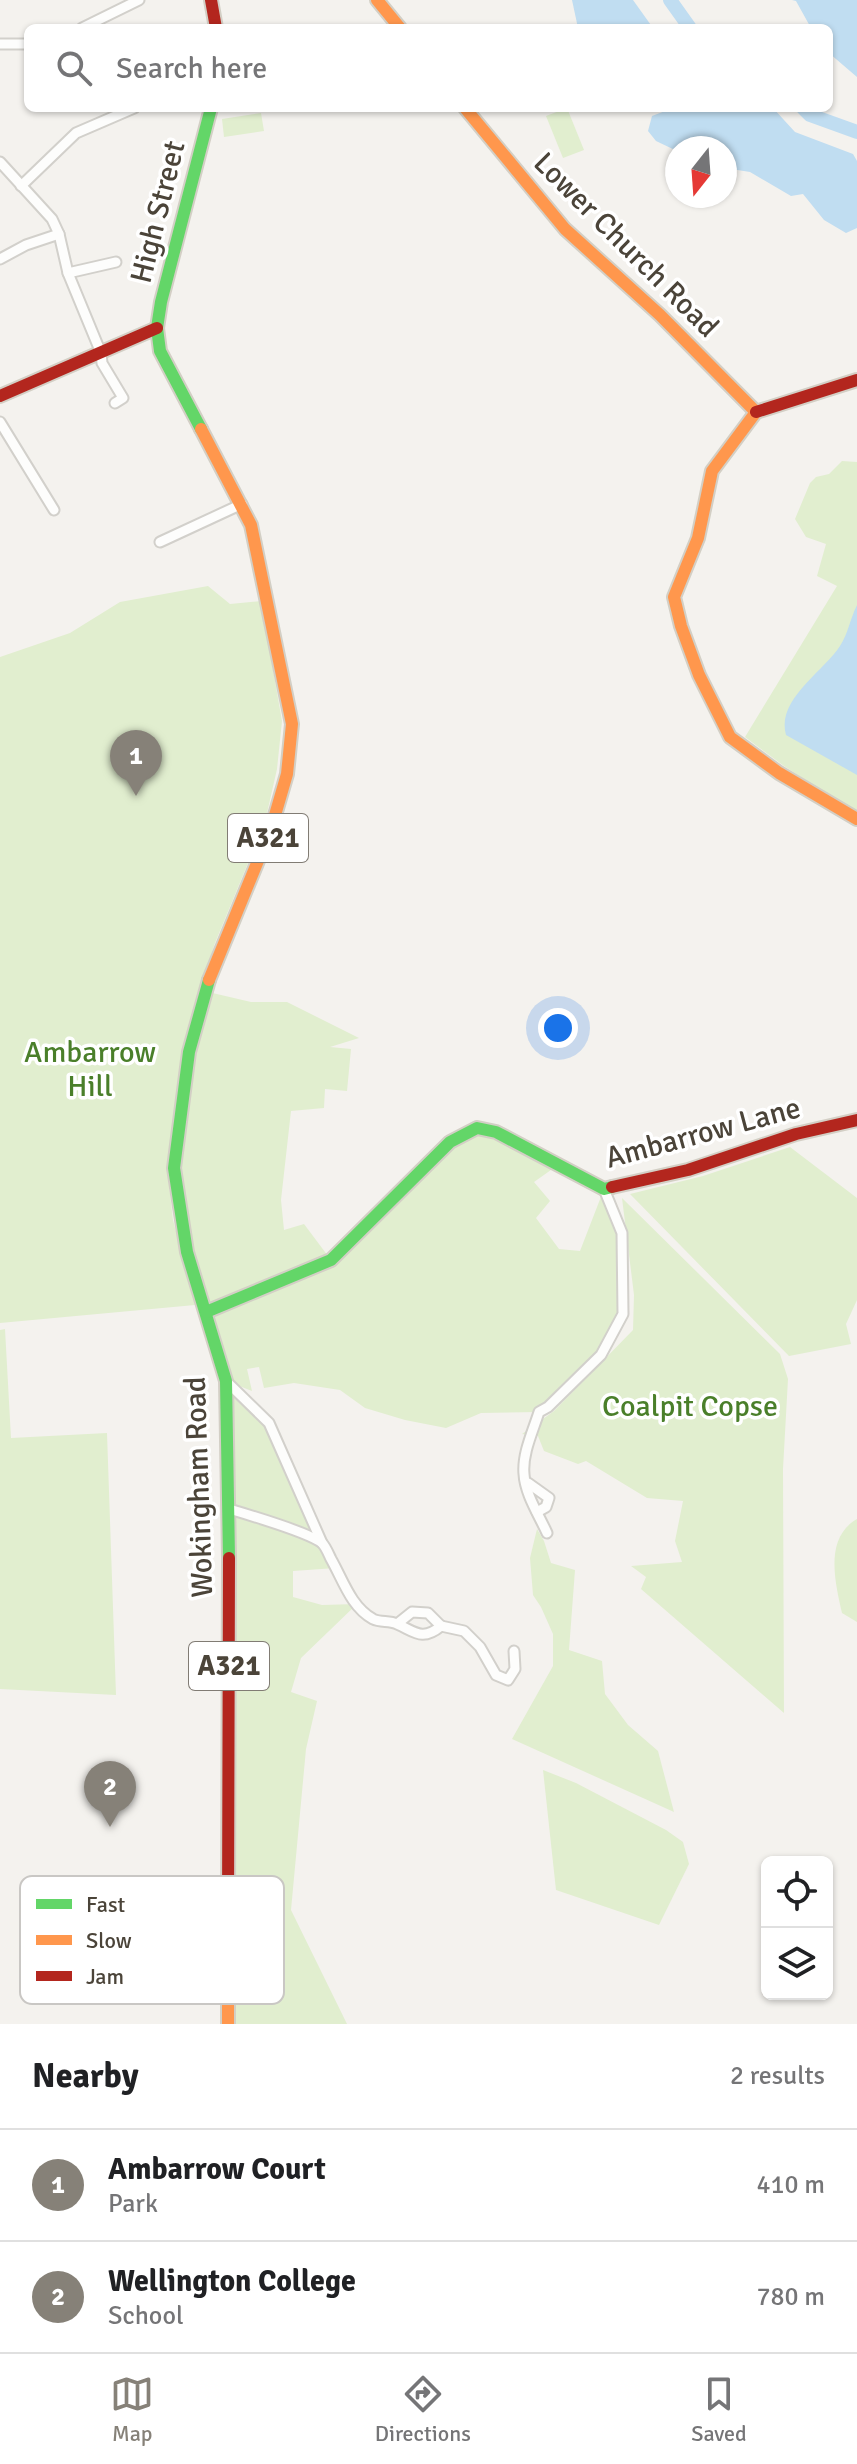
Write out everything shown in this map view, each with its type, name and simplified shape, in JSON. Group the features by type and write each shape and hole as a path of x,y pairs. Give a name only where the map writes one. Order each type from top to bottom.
{"street":[{"path":"90,24 139,0"},
{"path":"211,0 215,24"},
{"path":"377,0 397,24"},
{"path":"0,44 24,44"},
{"path":"21,186 76,133 125,112"},
{"name":"High Street","path":"157,328 210,112"},
{"name":"Lower Church Road","path":"468,112 565,229 660,315 756,412"},
{"path":"0,162 52,219 59,234 68,273 101,353 102,363 123,398 115,403"},
{"path":"0,259 26,245 59,234"},
{"path":"68,273 116,262"},
{"path":"0,396 157,328"},
{"name":"Wokingham Road","path":"157,328 160,351 168,370 251,525 292,724 287,774 271,829 207,980 189,1052 174,1168 180,1219 226,1381 229,1509 228,1876"},
{"path":"135,339 160,351"},
{"path":"857,380 756,412 712,471 698,538 674,597 699,675 730,737 779,773 857,819"},
{"path":"0,422 54,510"},
{"path":"160,542 242,504"},
{"name":"Ambarrow Lane","path":"206,1312 331,1260 450,1142 477,1128 496,1132 604,1189 688,1170 796,1134 857,1120"},
{"path":"547,1533 524,1474 528,1444 539,1412 548,1407 601,1355 623,1314 622,1233 604,1189"},
{"path":"226,1381 269,1423 322,1543 348,1593 367,1615 377,1622 397,1624 422,1635 441,1626"},
{"path":"526,1482 549,1498 546,1507 537,1512"},
{"path":"229,1509 291,1529 322,1543"},
{"path":"397,1624 412,1612 428,1613 441,1626 464,1631 480,1647 496,1675 508,1680 515,1669 514,1651"},
{"name":"Wokingham Road","path":"228,2004 228,2024"}],"green space":[{"path":"569,112 584,150 563,158 546,116"},
{"path":"261,113 264,131 224,137 222,119"},
{"path":"842,461 857,462 857,813 745,737 837,586 817,576 826,544 806,537 795,519 810,483 816,477 829,474"},
{"name":"Ambarrow Hill","path":"208,586 230,604 261,601 282,721 277,769 265,822 215,943 197,997 167,1168 173,1220 195,1305 0,1323 0,657 70,633 120,602"},
{"path":"204,991 251,1002 287,1002 359,1038 330,1047 351,1049 347,1091 325,1089 324,1108 291,1111 281,1200 284,1230 304,1224 331,1260 450,1142 477,1128 558,1165 534,1182 550,1201 536,1218 559,1249 580,1251 604,1189 622,1233 623,1314 601,1355 539,1412 481,1413 446,1428 365,1408 340,1390 294,1383 264,1388 259,1367 247,1369 252,1391 229,1382 269,1423 336,1568 293,1571 293,1597 322,1605 357,1604 301,1658 291,1692 317,1701 306,1749 291,1910 347,2024 228,2024 228,2004 284,2004 284,1876 228,1876 226,1381 187,1252 174,1168"},
{"path":"790,1147 857,1198 857,1300 846,1324 851,1344 789,1356 630,1194 703,1176"},
{"name":"Coalpit Copse","path":"622,1198 780,1354 788,1379 783,1469 784,1713 641,1589 646,1577 631,1566 682,1562 675,1541 683,1501 647,1498 586,1461 578,1464 544,1451 538,1436 522,1434 554,1411 633,1330 634,1295"},
{"path":"5,1329 11,1438 107,1433 116,1695 0,1689 0,1330"},
{"path":"857,1519 857,1622 842,1613 834,1562 840,1537"},
{"path":"537,1529 551,1563 575,1570 569,1650 602,1661 605,1694 628,1725 658,1751 674,1812 512,1739 553,1666 553,1634 533,1595 530,1558"},
{"path":"543,1770 576,1783 683,1842 689,1864 659,1925 556,1890"}],"water":[{"path":"572,0 633,0 650,24 577,24"},
{"path":"792,0 857,0 857,77 833,56 833,24 809,24 796,1"},
{"path":"662,112 777,112 795,132 853,154 857,161 857,228 846,233 824,220 803,194 791,196 750,172 737,170 737,136 665,136 665,145 656,141 648,131 652,116"},
{"path":"857,605 857,775 786,735 785,722 794,698 840,646"}],"waterway":[{"path":"670,0 687,24"},
{"path":"807,112 857,132"}],"traffic: fast":[{"path":"201,429 160,351 157,328 210,112"},
{"path":"209,980 189,1052 174,1168 187,1252 226,1381 229,1558"},
{"path":"206,1312 331,1260 450,1142 477,1128 496,1132 604,1189 612,1187"}],"traffic: slow":[{"path":"377,0 397,24"},
{"path":"468,112 565,229 660,315 756,412"},
{"path":"756,412 712,471 698,538 674,597 681,626 699,675 730,737 779,773 857,819"},
{"path":"201,429 251,525 292,724 287,774 271,829 209,980"},
{"path":"228,2004 228,2024"}],"traffic: jam":[{"path":"211,0 215,24"},
{"path":"0,396 157,328"},
{"path":"756,412 857,380"},
{"path":"612,1187 688,1170 796,1134 857,1120"},
{"path":"228,1876 229,1558"}],"place":[{"name":"Ambarrow Court","path":"136,796"},
{"name":"Wellington College","path":"110,1827"}]}
